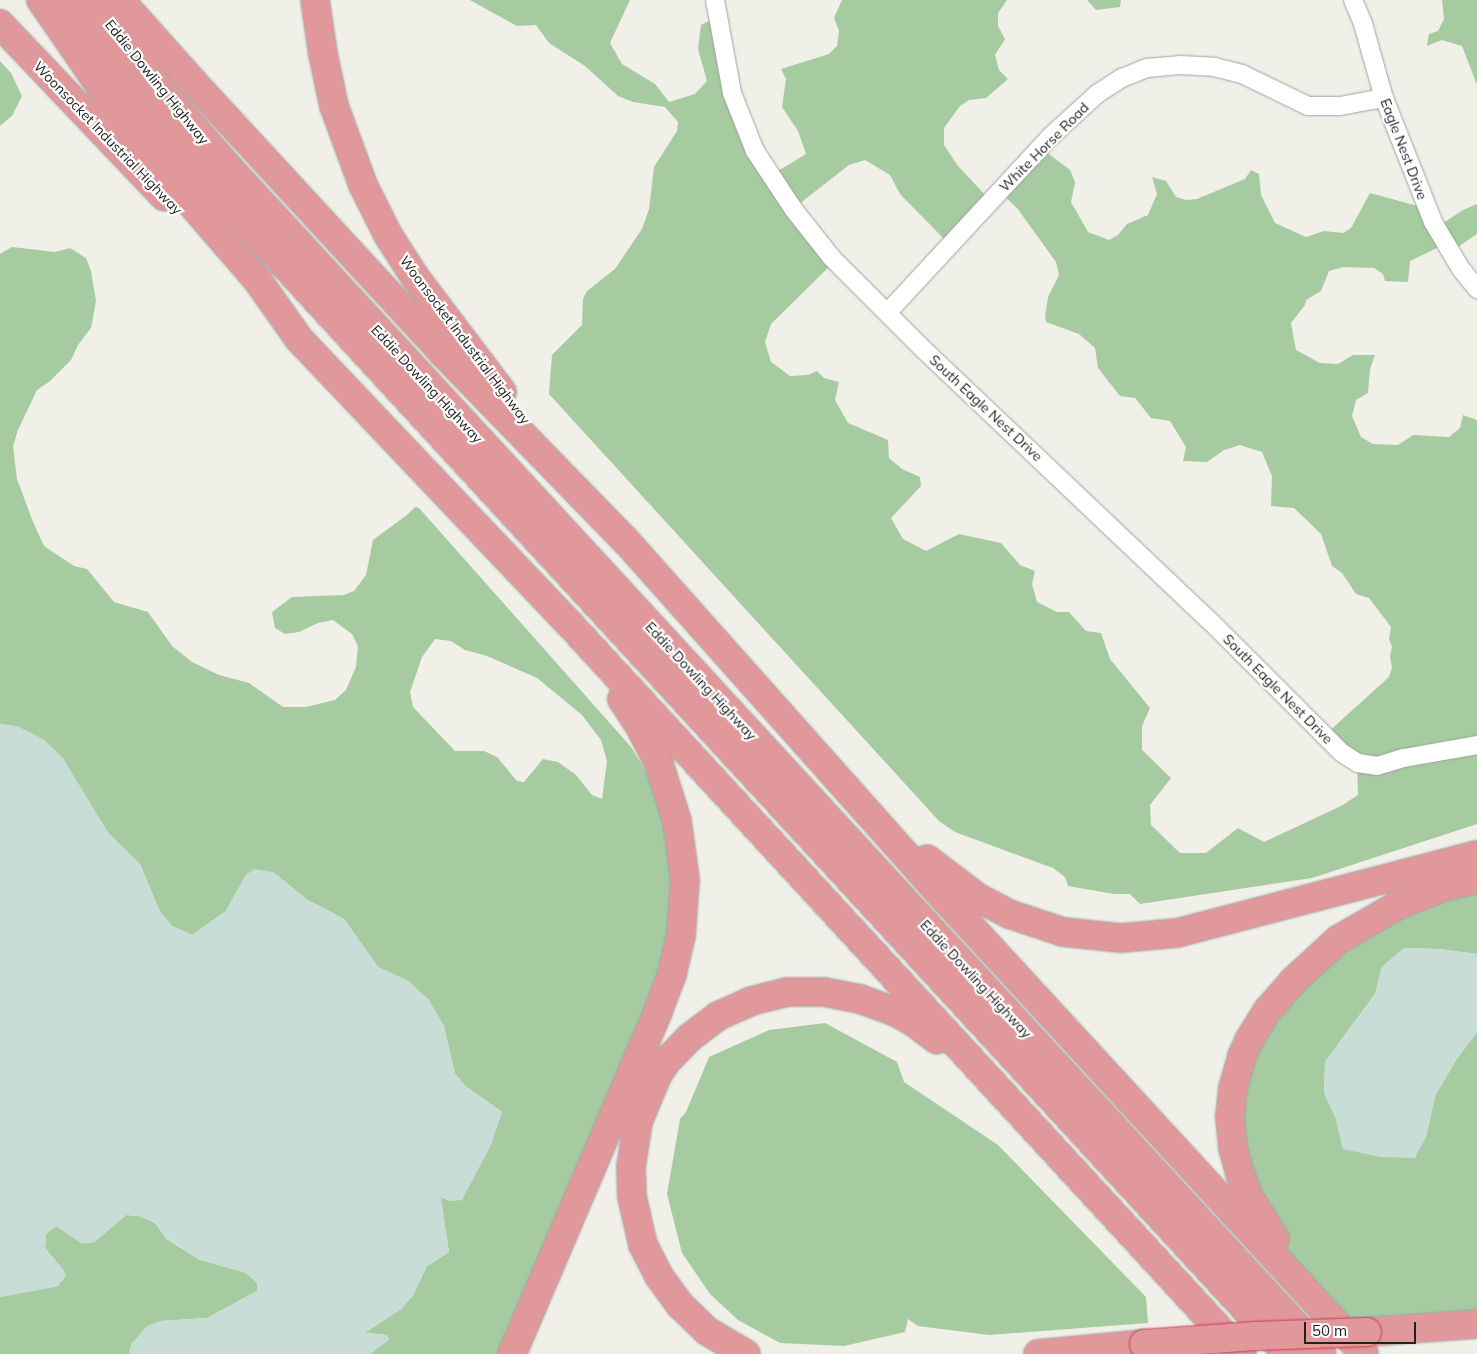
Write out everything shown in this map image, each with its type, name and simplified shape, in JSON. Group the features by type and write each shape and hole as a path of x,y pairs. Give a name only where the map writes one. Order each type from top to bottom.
{"highway":[{"path":"41,0 126,122 177,187 258,280 299,339 564,619 1242,1354"},
{"name":"Eddie Dowling Highway","path":"62,0 137,98 209,183 1287,1354"},
{"name":"Eddie Dowling Highway","path":"91,0 158,87 237,177 1322,1354"},
{"path":"120,0 443,353 626,541 798,737 1327,1314 1371,1336 1477,1324"},
{"name":"Woonsocket Industrial Highway","path":"315,0 326,72 342,134 363,186 388,235 424,290 466,345 538,437 626,541"},
{"name":"Woonsocket Industrial Highway","path":"0,24 299,339"},
{"path":"512,1354 666,992 677,955 684,917 685,880 681,841 672,801 659,764 631,713 564,619"},
{"path":"798,737 922,854 962,887 992,906 1026,922 1082,936 1141,938 1177,933 1477,855"},
{"path":"1327,1314 1265,1224 1249,1197 1240,1174 1232,1147 1230,1116 1233,1088 1242,1056 1258,1024 1279,996 1307,966 1340,939 1398,905 1443,887 1477,879"},
{"path":"746,1354 706,1331 669,1291 643,1245 632,1197 632,1153 638,1122 647,1098 666,1062 703,1026 734,1008 787,992 824,992 860,999 894,1012 928,1033 1035,1128"},
{"path":"1038,1354 1246,1336 1371,1336 1477,1332"},
{"path":"1056,1354 1144,1344"}],"street":[{"name":"South Eagle Nest Drive","path":"715,0 732,93 755,151 794,210 832,258 924,350 1358,763 1377,766 1404,758 1477,745"},
{"name":"Eagle Nest Drive","path":"1353,0 1363,24 1384,98 1432,222 1461,268 1477,289"},
{"name":"White Horse Road","path":"888,312 1050,137 1097,94 1122,78 1147,68 1180,65 1214,67 1242,74 1308,106 1340,106 1384,98"}],"green space":[{"path":"470,0 630,0 610,43 622,64 655,84 669,102 695,94 707,81 698,49 701,25 718,16 731,92 775,173 806,154 798,131 782,107 786,79 781,69 829,54 837,46 839,31 834,18 842,0 1007,0 998,13 998,26 1005,39 995,55 999,70 1008,79 986,98 969,100 960,106 944,128 944,145 958,166 989,199 948,243 900,194 890,175 865,160 849,165 794,208 835,261 771,324 765,342 771,362 790,376 808,375 817,371 824,378 839,382 835,400 848,423 888,440 889,458 902,469 920,477 921,486 891,518 903,539 926,551 959,534 1001,543 1020,565 1035,571 1032,584 1037,602 1057,612 1069,612 1086,631 1101,633 1110,659 1150,708 1142,726 1142,750 1171,778 1150,805 1151,825 1180,853 1206,853 1238,828 1264,842 1341,806 1358,795 1357,761 1326,734 1389,677 1392,668 1390,656 1392,647 1389,639 1391,627 1369,598 1356,594 1342,573 1332,566 1321,534 1294,508 1271,506 1272,476 1262,452 1240,445 1224,450 1207,462 1183,461 1186,447 1170,421 1151,418 1135,398 1120,396 1098,368 1095,348 1079,334 1046,322 1048,297 1059,275 1056,262 1017,208 999,191 1041,148 1070,170 1075,182 1071,202 1088,232 1109,240 1118,235 1127,224 1148,215 1157,194 1152,177 1166,181 1176,197 1186,200 1197,199 1245,179 1251,170 1259,174 1261,195 1275,223 1306,237 1324,231 1343,233 1351,228 1370,193 1425,208 1440,225 1463,210 1477,204 1477,234 1452,251 1443,245 1410,261 1408,282 1385,281 1383,274 1374,268 1343,267 1329,271 1321,291 1306,300 1305,305 1291,323 1296,350 1320,363 1338,364 1353,355 1375,355 1370,369 1368,393 1356,400 1352,416 1361,437 1373,444 1398,445 1413,435 1449,437 1460,428 1463,415 1477,420 1477,824 1312,878 1140,904 1130,894 1114,894 1068,886 1065,877 1053,868 955,832 939,821 549,394 552,355 582,325 583,299 587,291 615,269 642,229 649,209 654,167 677,131 678,122 665,107 633,102 618,96 585,66 549,43 536,25 517,26"},
{"path":"1087,0 1121,0 1120,7 1096,10"},
{"path":"1442,0 1477,0 1477,85 1462,46 1442,40 1427,46 1429,34 1438,31 1444,19"},
{"path":"0,61 11,73 22,96 12,116 0,126"},
{"path":"12,247 55,252 70,248 86,258 91,271 96,301 91,328 78,345 71,360 50,381 37,390 18,430 13,446 17,479 44,546 74,566 87,569 114,602 148,612 172,646 192,662 219,675 249,683 283,707 306,707 335,700 346,690 356,667 358,646 352,634 333,620 318,623 299,632 285,634 275,628 272,612 292,597 344,595 354,591 366,575 373,540 415,507 419,508 631,747 651,779 660,777 686,913 514,1354 370,1354 389,1339 387,1335 364,1333 401,1309 413,1295 427,1266 449,1252 440,1197 451,1201 502,1112 465,1086 455,1074 444,1026 410,982 378,967 344,919 306,899 273,872 246,875 226,911 192,935 172,926 160,912 140,864 109,834 92,808 19,727 0,724 0,254","holes":["435,639 451,641 465,650 487,656 537,678 582,715 601,740 607,761 602,799 592,795 576,775 558,762 543,759 524,782 517,781 497,757 484,751 455,751 413,707 410,692 422,657"]},
{"path":"1477,886 1477,954 1439,949 1404,948 1382,967 1375,994 1325,1062 1324,1092 1336,1119 1343,1149 1426,1137 1435,1096 1456,1060 1477,1032 1477,1322 1377,1327 1332,1317 1251,1201 1237,1087 1292,988 1405,909"},
{"path":"825,1023 897,1062 904,1082 998,1145 1146,1297 1148,1323 989,1335 918,1326 908,1319 905,1332 844,1346 780,1343 738,1320 710,1294 682,1253 667,1194 680,1119 686,1112 709,1057 769,1030"},
{"path":"126,1215 139,1216 155,1223 167,1239 198,1259 246,1273 257,1283 257,1291 207,1318 160,1321 132,1343 129,1354 0,1354 0,1297 58,1286 64,1271 45,1248 46,1234 56,1226 82,1243 94,1242"}],"shaded area":[{"path":"0,724 19,727 43,739 63,758 109,834 140,864 160,912 172,926 192,935 226,911 246,875 254,869 273,872 306,899 344,919 378,967 410,982 429,1000 444,1026 455,1074 466,1086 502,1112 491,1145 462,1200 451,1201 441,1197 449,1252 427,1266 413,1295 401,1309 365,1333 387,1335 389,1340 370,1354 129,1354 132,1343 147,1326 160,1321 207,1318 257,1291 257,1283 246,1273 198,1259 167,1238 155,1223 139,1216 126,1215 95,1242 82,1244 56,1226 46,1234 45,1248 66,1276 58,1286 0,1297"},
{"path":"1404,948 1439,949 1477,954 1477,1032 1456,1060 1435,1096 1426,1137 1415,1158 1380,1157 1343,1149 1336,1119 1324,1093 1325,1062 1375,994 1382,967"}]}
